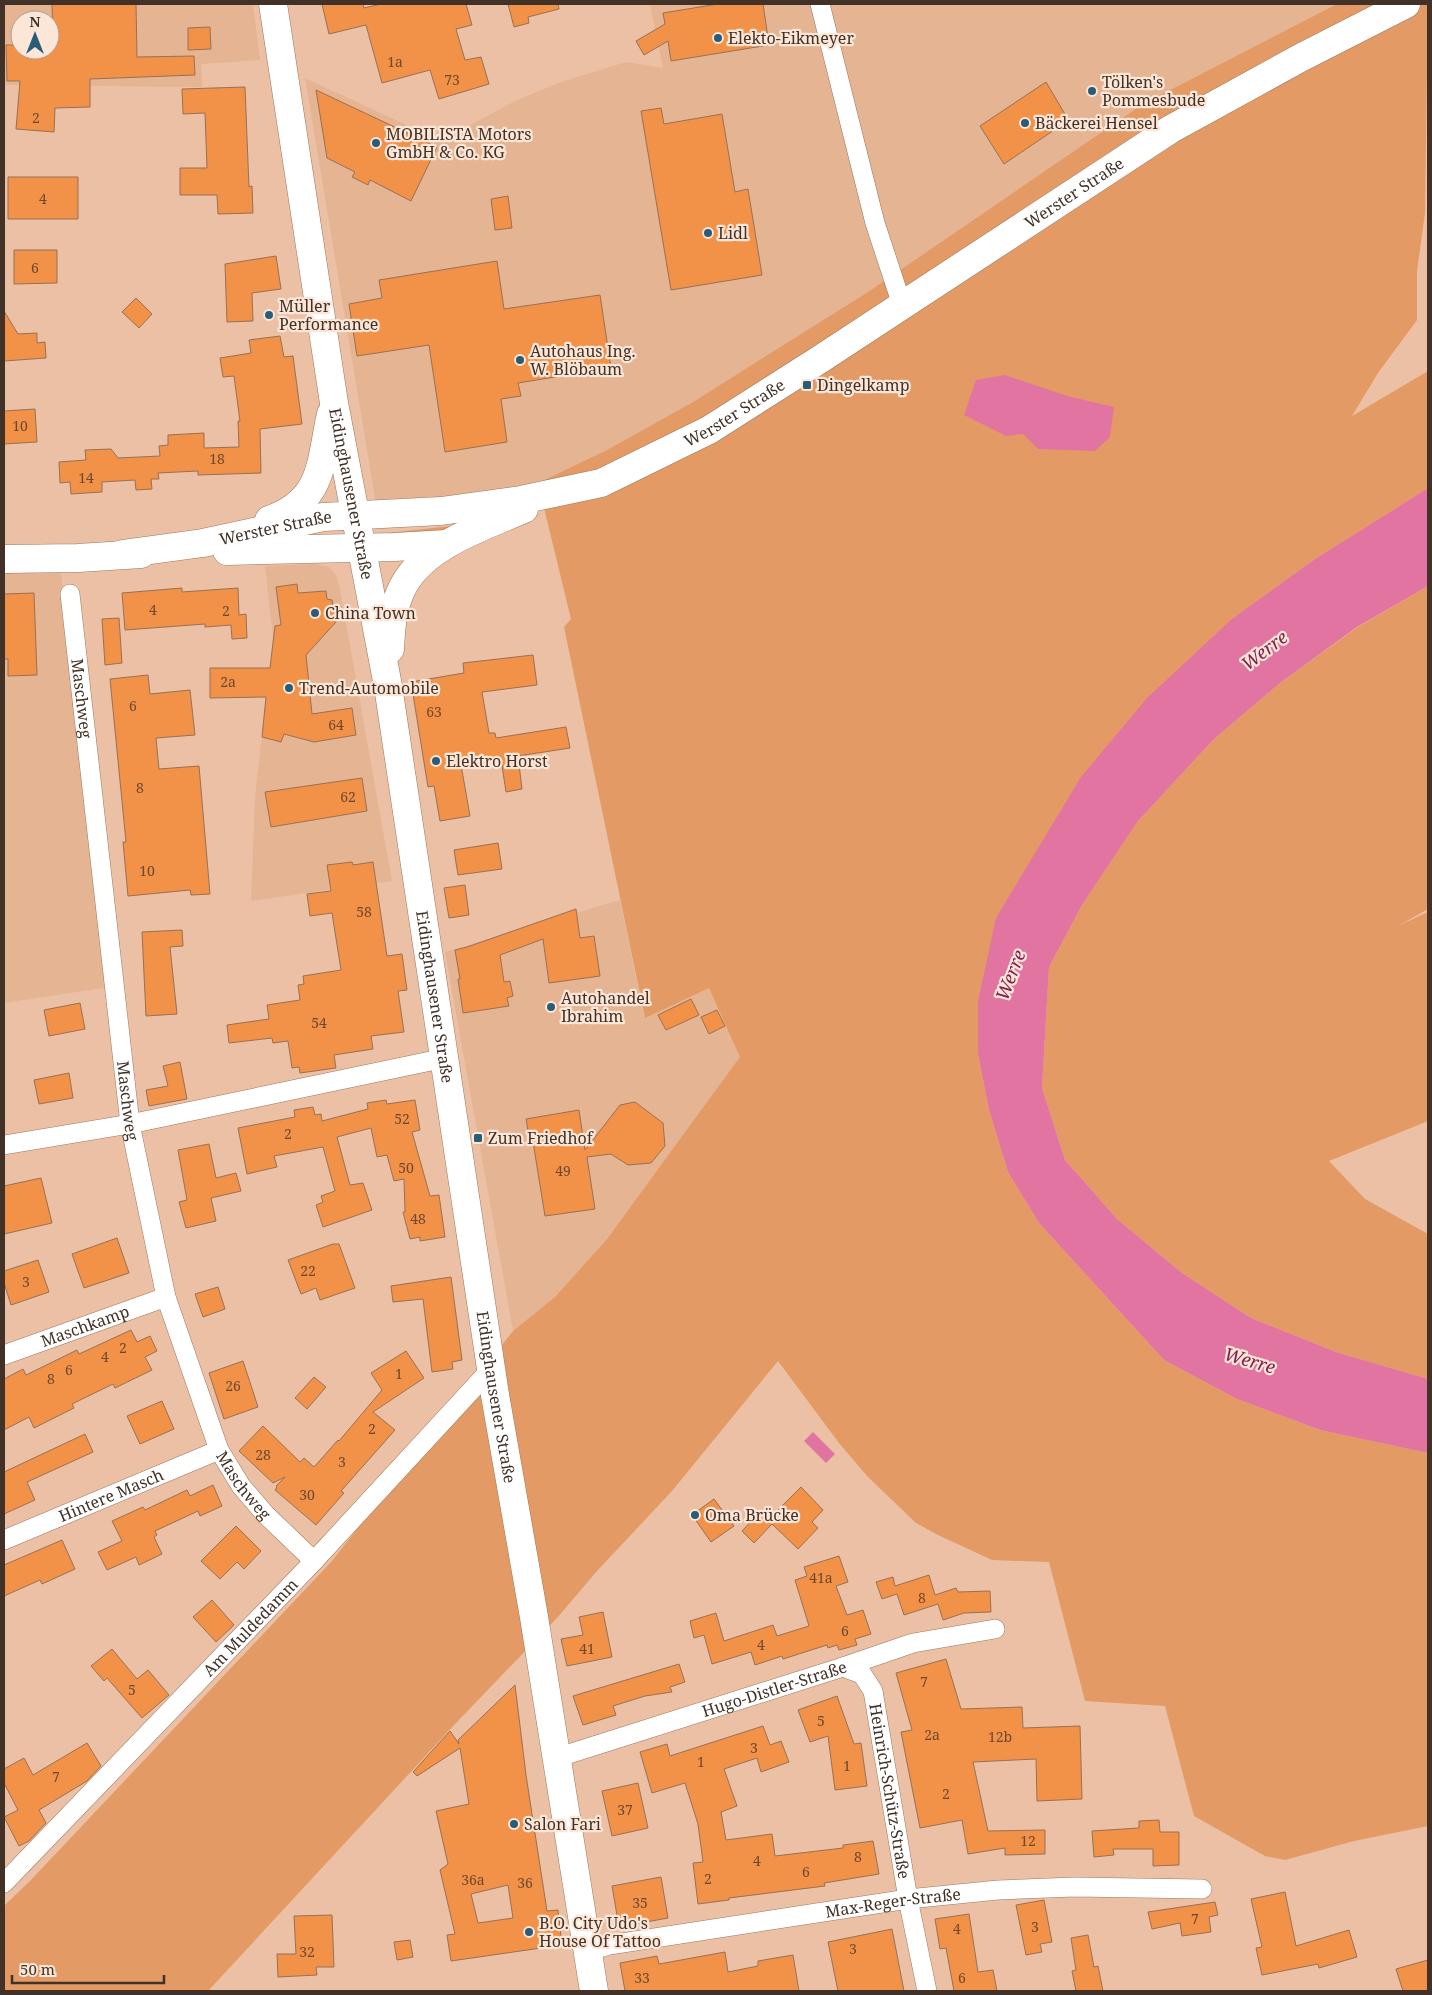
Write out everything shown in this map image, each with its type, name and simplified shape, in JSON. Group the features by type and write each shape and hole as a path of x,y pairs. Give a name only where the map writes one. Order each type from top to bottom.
{"main road":[{"name":"Eidinghausener Straße","path":"273,4 334,403 354,516 388,686 495,1395 534,1617 594,1991"},
{"name":"Werster Straße","path":"4,559 78,558 122,554 203,543 323,517 441,511 560,492 601,483 709,430 1172,130 1302,57 1406,4"},
{"path":"203,543 284,515 300,504 312,488 320,468 334,403"},
{"path":"388,686 391,625 400,592 412,572 432,554 447,544 560,492"},
{"name":"Werster Straße","path":"122,554 447,544"}],"street":[{"path":"820,4 875,223 902,305"},
{"name":"Maschweg","path":"70,594 130,1124 166,1297 219,1450 241,1486 266,1514 314,1561"},
{"path":"4,1144 130,1124 445,1058"},
{"name":"Maschkamp","path":"4,1355 166,1297"},
{"name":"Am Muldedamm","path":"6,1876 314,1561 492,1368"},
{"name":"Hintere Masch","path":"4,1540 219,1450"},
{"name":"Hugo-Distler-Straße","path":"556,1758 843,1668 913,1643 995,1630"},
{"name":"Heinrich-Schütz-Straße","path":"843,1668 862,1674 873,1690 908,1900 927,1991"},
{"name":"Max-Reger-Straße","path":"588,1951 609,1945 908,1900 998,1890 1074,1887 1202,1889"}],"shaded area":[{"path":"4,4 253,4 260,60 201,64 202,87 4,85"},
{"path":"1337,4 1143,104 871,290 693,402 607,450 538,483 474,495 376,504 305,78 441,141 513,102 561,82 626,62 663,68 650,5"},
{"path":"1337,4 1428,4 1425,213 1417,271 1417,320 1378,373 1352,416 1428,371 1428,488 1315,559 1233,618 978,1001 978,1054 989,1110 1008,1172 1039,1223 1164,1360 1237,1399 1320,1430 1428,1453 1428,1826 1354,1841 1285,1860 1265,1856 1194,1816 1165,1706 1085,1701 1049,1562 992,1560 916,1523 868,1477 839,1443 778,1361 672,1491 597,1571 557,1618 456,1723 208,1991 4,1991 4,1906 30,1881 332,1561 513,1331 555,1297 607,1239 740,1057 709,988 645,1018 564,627 571,619 538,483 607,450 693,402 871,290 1143,104"},
{"path":"451,526 452,528 423,539 386,536 388,533"},
{"path":"60,562 73,691 109,987 4,1003 4,563"},
{"path":"315,564 329,567 336,575 340,590 392,881 251,901 255,797 273,637 265,566"},
{"path":"1428,586 1428,909 1398,926 1428,912 1428,1121 1329,1161 1365,1199 1428,1234 1428,1379 1336,1352 1251,1318 1182,1273 1117,1219 1065,1160 1042,1088 1049,967 1082,905 1138,821 1214,739 1280,683 1358,627"},
{"path":"620,900 644,1017 709,988 741,1057 607,1239 555,1297 513,1331 445,952"}],"water":[{"path":"1005,375 1067,396 1114,407 1110,437 1095,451 1038,449 1023,434 1006,436 964,415 976,380"},
{"name":"Werre","path":"1428,488 1428,586 1357,627 1280,683 1214,739 1138,821 1082,905 1049,967 1042,1088 1065,1160 1117,1219 1182,1273 1251,1318 1336,1352 1428,1379 1428,1453 1320,1430 1237,1399 1164,1360 1039,1223 1008,1172 989,1110 978,1054 978,1001 996,918 1081,777 1147,698 1233,618 1315,559"},
{"path":"813,1432 835,1454 826,1463 804,1441"}],"building":[{"path":"52,4 136,4 137,57 194,56 195,75 90,79 90,107 55,108 54,132 16,129 20,81 7,81 6,45 10,45 10,60 60,60 60,10 52,10"},
{"path":"322,4 363,4 364,8 381,4 466,4 472,25 456,29 465,60 481,57 489,84 439,99 430,70 382,83 366,25 329,34"},
{"path":"508,4 558,4 559,9 528,17 529,23 514,27"},
{"name":"Elekto-Eikmeyer","path":"718,4 763,4 769,45 671,61 668,41 644,55 636,41 665,24 663,13"},
{"path":"210,27 211,49 188,50 188,28"},
{"name":"Bäckerei Hensel","path":"1046,82 1066,116 1066,122 1004,164 980,126"},
{"path":"245,87 249,187 252,186 253,213 218,214 217,195 180,195 180,168 207,168 205,113 183,114 182,89"},
{"name":"MOBILISTA Motors GmbH & Co. KG","path":"316,90 437,147 411,201 370,180 368,185 352,177 355,172 327,158"},
{"name":"Lidl","path":"661,108 664,124 722,114 735,192 748,189 762,275 671,290 641,111"},
{"path":"8,177 78,177 78,219 8,219"},
{"path":"508,196 512,228 495,230 491,199"},
{"path":"14,250 57,250 57,283 14,284"},
{"path":"276,256 281,289 252,293 253,321 227,322 225,264"},
{"name":"Autohaus Ing. W. Blöbaum","path":"497,261 504,309 600,295 611,368 518,383 521,396 501,399 507,442 445,452 429,345 357,356 349,304 382,298 379,280"},
{"path":"136,298 152,314 139,328 122,312"},
{"path":"4,311 18,334 37,333 37,343 45,342 46,358 4,361"},
{"path":"280,336 284,357 293,356 302,424 260,429 261,473 198,475 198,471 158,473 159,479 151,479 152,489 136,490 135,480 102,482 102,492 71,494 70,482 60,483 59,462 86,460 85,450 111,449 118,458 160,456 159,446 168,445 168,435 204,433 204,448 239,447 238,421 240,421 234,376 223,377 220,358 251,353 249,340"},
{"path":"35,409 37,442 4,444 4,411"},
{"path":"297,584 298,593 326,591 327,599 332,600 336,622 306,655 312,714 352,708 356,735 314,742 284,734 281,742 262,737 266,697 210,698 210,668 270,668 275,626 281,625 276,587"},
{"path":"182,588 182,592 238,588 239,615 246,614 247,638 232,639 231,625 205,627 205,624 125,630 122,593"},
{"path":"34,593 37,675 8,676 8,659 4,659 4,594"},
{"path":"119,618 122,663 105,665 102,619"},
{"path":"533,655 537,685 482,692 489,733 495,733 496,738 566,727 570,748 518,756 522,789 506,792 501,759 461,765 470,816 440,821 434,786 428,787 411,682 464,673 463,663"},
{"path":"148,675 150,694 190,690 195,735 156,738 159,769 199,766 210,894 191,895 190,890 128,896 123,842 126,842 110,679"},
{"path":"362,778 367,811 271,827 265,792"},
{"path":"498,843 502,869 458,875 454,850"},
{"path":"352,862 353,865 373,862 387,956 402,954 407,990 398,991 404,1032 371,1036 373,1049 334,1055 336,1068 300,1073 299,1067 292,1068 288,1041 273,1043 272,1038 229,1043 227,1025 269,1019 267,1005 300,1000 298,985 304,984 303,976 341,970 332,913 310,916 307,894 331,891 327,865"},
{"path":"465,885 469,915 449,918 444,888"},
{"path":"576,909 580,938 594,936 600,976 549,983 543,939 500,955 504,982 510,981 513,996 507,998 509,1006 463,1013 455,950"},
{"path":"182,930 183,946 170,947 177,1014 146,1016 142,932"},
{"path":"691,999 699,1015 666,1030 658,1015"},
{"path":"80,1003 85,1029 49,1036 44,1010"},
{"path":"717,1010 725,1026 709,1034 701,1017"},
{"path":"180,1062 187,1099 149,1106 146,1090 168,1086 163,1066"},
{"path":"69,1073 73,1098 39,1104 34,1080"},
{"path":"386,1100 387,1104 415,1100 420,1130 412,1132 430,1196 439,1195 445,1237 420,1241 420,1237 410,1239 403,1212 405,1212 404,1179 394,1181 387,1155 377,1157 371,1128 337,1137 350,1185 363,1183 372,1210 323,1227 316,1205 323,1202 321,1196 335,1191 323,1147 274,1156 277,1167 247,1174 238,1128 295,1117 294,1110 313,1107 315,1115 321,1114 322,1121 368,1109 367,1103"},
{"path":"635,1102 663,1123 665,1146 651,1163 628,1165 611,1154 587,1157 595,1209 545,1216 533,1142 530,1142 526,1119 579,1110 585,1150 620,1105"},
{"path":"209,1144 216,1178 236,1173 241,1191 211,1198 216,1221 186,1228 179,1202 187,1200 178,1150"},
{"path":"41,1178 52,1223 4,1234 4,1186"},
{"path":"117,1238 129,1273 84,1288 72,1254"},
{"path":"333,1244 339,1244 355,1288 320,1300 316,1288 301,1294 288,1260"},
{"path":"38,1260 49,1292 11,1305 4,1283 4,1271"},
{"path":"451,1277 462,1360 452,1362 453,1369 432,1372 423,1299 393,1302 391,1286"},
{"path":"218,1287 225,1309 203,1317 195,1294"},
{"path":"131,1330 137,1342 150,1336 157,1351 145,1357 152,1370 115,1388 113,1384 72,1404 74,1408 34,1428 29,1417 4,1430 4,1379 23,1369 26,1375 77,1350 79,1354"},
{"path":"406,1351 424,1378 373,1412 395,1430 341,1491 344,1493 316,1525 275,1490 276,1486 285,1477 273,1483 239,1451 263,1426 300,1462 304,1458 314,1467 339,1441 382,1390 371,1373"},
{"path":"243,1361 258,1407 224,1419 209,1373"},
{"path":"314,1377 326,1387 307,1409 295,1398"},
{"path":"162,1401 174,1429 140,1444 127,1416"},
{"path":"85,1434 93,1452 27,1482 35,1500 4,1514 4,1472"},
{"path":"213,1485 222,1506 200,1516 198,1511 155,1531 157,1535 154,1537 162,1554 139,1565 136,1557 107,1570 98,1552 122,1541 112,1521 143,1507 145,1510 187,1490 190,1496"},
{"path":"801,1487 823,1510 812,1522 818,1528 798,1549 772,1524 754,1543 742,1531 760,1512 768,1520"},
{"path":"714,1499 734,1526 711,1542 692,1515"},
{"path":"236,1526 261,1551 244,1569 237,1562 220,1579 201,1561"},
{"path":"62,1540 75,1569 42,1584 40,1580 4,1596 4,1565"},
{"path":"839,1556 848,1582 836,1586 847,1615 863,1610 871,1634 855,1639 857,1645 839,1650 837,1645 828,1648 827,1645 783,1659 782,1656 755,1665 751,1652 712,1664 704,1635 694,1638 690,1621 716,1613 724,1641 773,1625 777,1636 809,1626 795,1580 807,1576 804,1567"},
{"path":"929,1575 935,1595 956,1588 958,1592 990,1591 991,1612 964,1613 943,1620 938,1604 904,1615 897,1594 882,1599 876,1582 893,1577 895,1586"},
{"path":"212,1600 234,1625 216,1642 193,1617"},
{"path":"603,1612 612,1657 567,1666 561,1639 583,1635 579,1617"},
{"path":"112,1649 137,1679 148,1670 169,1695 142,1718 107,1678 104,1681 91,1666"},
{"path":"946,1659 961,1709 1022,1707 1023,1728 1080,1726 1082,1799 1037,1801 1036,1759 973,1762 988,1831 1045,1830 1045,1854 1005,1855 1005,1848 968,1854 962,1820 920,1828 901,1732 912,1730 896,1673"},
{"path":"679,1664 685,1682 670,1687 672,1692 645,1696 613,1706 616,1715 583,1725 573,1696"},
{"path":"515,1685 526,1775 547,1911 558,1910 562,1945 451,1961 447,1935 455,1934 440,1870 448,1864 436,1811 469,1804 460,1748 417,1776 413,1772 450,1731 459,1744 458,1740","holes":["508,1885 513,1918 478,1923 471,1894"]},
{"path":"837,1696 854,1744 861,1743 867,1786 835,1790 828,1736 810,1742 798,1710"},
{"path":"763,1726 770,1745 781,1741 789,1762 761,1772 757,1758 724,1769 737,1806 721,1812 726,1840 772,1834 775,1856 843,1848 843,1845 873,1841 879,1874 824,1883 825,1886 729,1898 729,1900 698,1904 693,1863 703,1862 698,1824 685,1783 652,1793 640,1752 667,1744 670,1756"},
{"path":"87,1743 101,1766 87,1781 39,1810 46,1823 29,1841 19,1846 4,1817 18,1810 4,1783 4,1769 24,1758 33,1775"},
{"path":"638,1783 648,1828 612,1836 602,1791"},
{"path":"1159,1820 1160,1832 1179,1832 1179,1865 1153,1866 1153,1849 1113,1849 1114,1855 1094,1857 1092,1831 1139,1828 1139,1821"},
{"path":"661,1877 668,1918 619,1927 612,1886"},
{"path":"1285,1892 1296,1946 1349,1930 1357,1957 1319,1968 1318,1964 1262,1975 1256,1948 1262,1947 1251,1899"},
{"path":"1044,1900 1052,1942 1040,1944 1042,1952 1026,1955 1016,1905"},
{"path":"1215,1902 1218,1915 1209,1917 1211,1932 1182,1936 1180,1923 1152,1929 1148,1912"},
{"path":"969,1914 978,1972 993,1970 997,1991 954,1991 946,1948 940,1949 935,1919"},
{"path":"332,1915 334,1967 316,1967 317,1975 278,1977 277,1954 296,1954 294,1916"},
{"path":"892,1929 904,1991 838,1991 828,1942"},
{"path":"1088,1935 1094,1967 1098,1966 1103,1991 1076,1991 1072,1971 1076,1970 1071,1938"},
{"path":"410,1940 413,1957 397,1960 394,1942"},
{"path":"725,1952 728,1972 758,1966 758,1961 793,1955 799,1991 625,1991 620,1963 657,1956 659,1964"},
{"path":"1428,1960 1428,1991 1403,1991 1396,1969"}],"place":[{"name":"Elekto-Eikmeyer","path":"718,38"},
{"name":"Tölken's Pommesbude","path":"1092,91"},
{"name":"Bäckerei Hensel","path":"1025,123"},
{"name":"MOBILISTA Motors GmbH & Co. KG","path":"376,143"},
{"name":"Lidl","path":"708,233"},
{"name":"Müller Performance","path":"269,315"},
{"name":"Autohaus Ing. W. Blöbaum","path":"520,360"},
{"name":"Dingelkamp","path":"807,385"},
{"name":"China Town","path":"315,613"},
{"name":"Trend-Automobile","path":"289,688"},
{"name":"Elektro Horst","path":"436,761"},
{"name":"Autohandel Ibrahim","path":"551,1007"},
{"name":"Zum Friedhof","path":"478,1138"},
{"name":"Oma Brücke","path":"695,1515"},
{"name":"Salon Fari","path":"514,1824"},
{"name":"B.O. City Udo's House Of Tattoo","path":"529,1932"}]}
